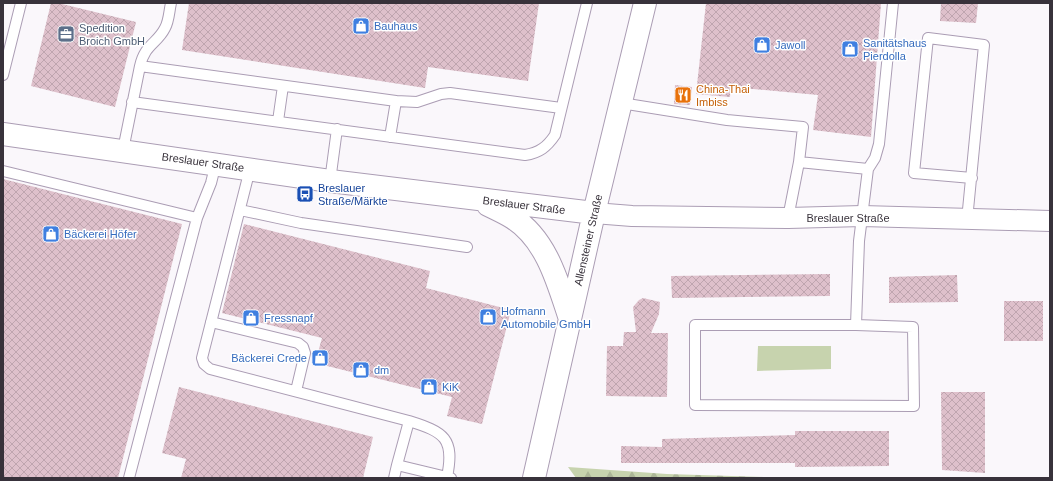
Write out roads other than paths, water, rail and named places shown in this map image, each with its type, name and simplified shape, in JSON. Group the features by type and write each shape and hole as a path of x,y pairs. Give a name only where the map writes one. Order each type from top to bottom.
{"street":[{"name":"Allensteiner Straße","path":"534,478 594,213 645,3"},
{"name":"Breslauer Straße","path":"3,134 216,163 330,181 594,213 632,216 788,218 862,216 1050,221"},
{"path":"478,200 514,219 533,238 552,266 570,320"}],"lane":[{"path":"3,75 21,3"},
{"path":"123,150 143,55 148,47 164,30 171,3"},
{"path":"132,102 525,155 533,154 542,150 555,135 587,3"},
{"path":"856,325 859,241 868,169 875,158 879,144 893,3"},
{"path":"968,220 972,178 984,45 928,38 914,173 972,178"},
{"path":"140,66 396,101 417,102 441,94 450,93 561,108"},
{"path":"278,121 283,86"},
{"path":"390,137 396,101"},
{"path":"621,103 727,120 803,127 799,162 788,218"},
{"path":"330,181 337,129"},
{"path":"799,162 868,169"},
{"path":"129,478 197,218 211,183 216,163"},
{"path":"250,169 202,358 204,364 210,369 427,427 441,435 449,446 451,453 449,478 397,465"},
{"path":"3,170 197,218"},
{"path":"240,210 301,223 467,247"},
{"path":"211,322 298,343 303,347 306,353 296,391"},
{"path":"695,325 856,325 913,327 914,406 695,405 695,325"},
{"path":"394,478 409,421"}],"place":[{"name":"Bauhaus","path":"361,26"},
{"name":"Spedition Broich GmbH","path":"66,34"},
{"name":"Jawoll","path":"762,45"},
{"name":"Sanitätshaus Pierdolla","path":"850,49"},
{"name":"China-Thai Imbiss","path":"683,95"},
{"name":"Breslauer Straße/Märkte","path":"305,194"},
{"name":"Bäckerei Höfer","path":"51,234"},
{"name":"Hofmann Automobile GmbH","path":"488,317"},
{"name":"Fressnapf","path":"251,318"},
{"name":"Bäckerei Crede","path":"320,358"},
{"name":"dm","path":"361,370"},
{"name":"KiK","path":"429,387"}]}
